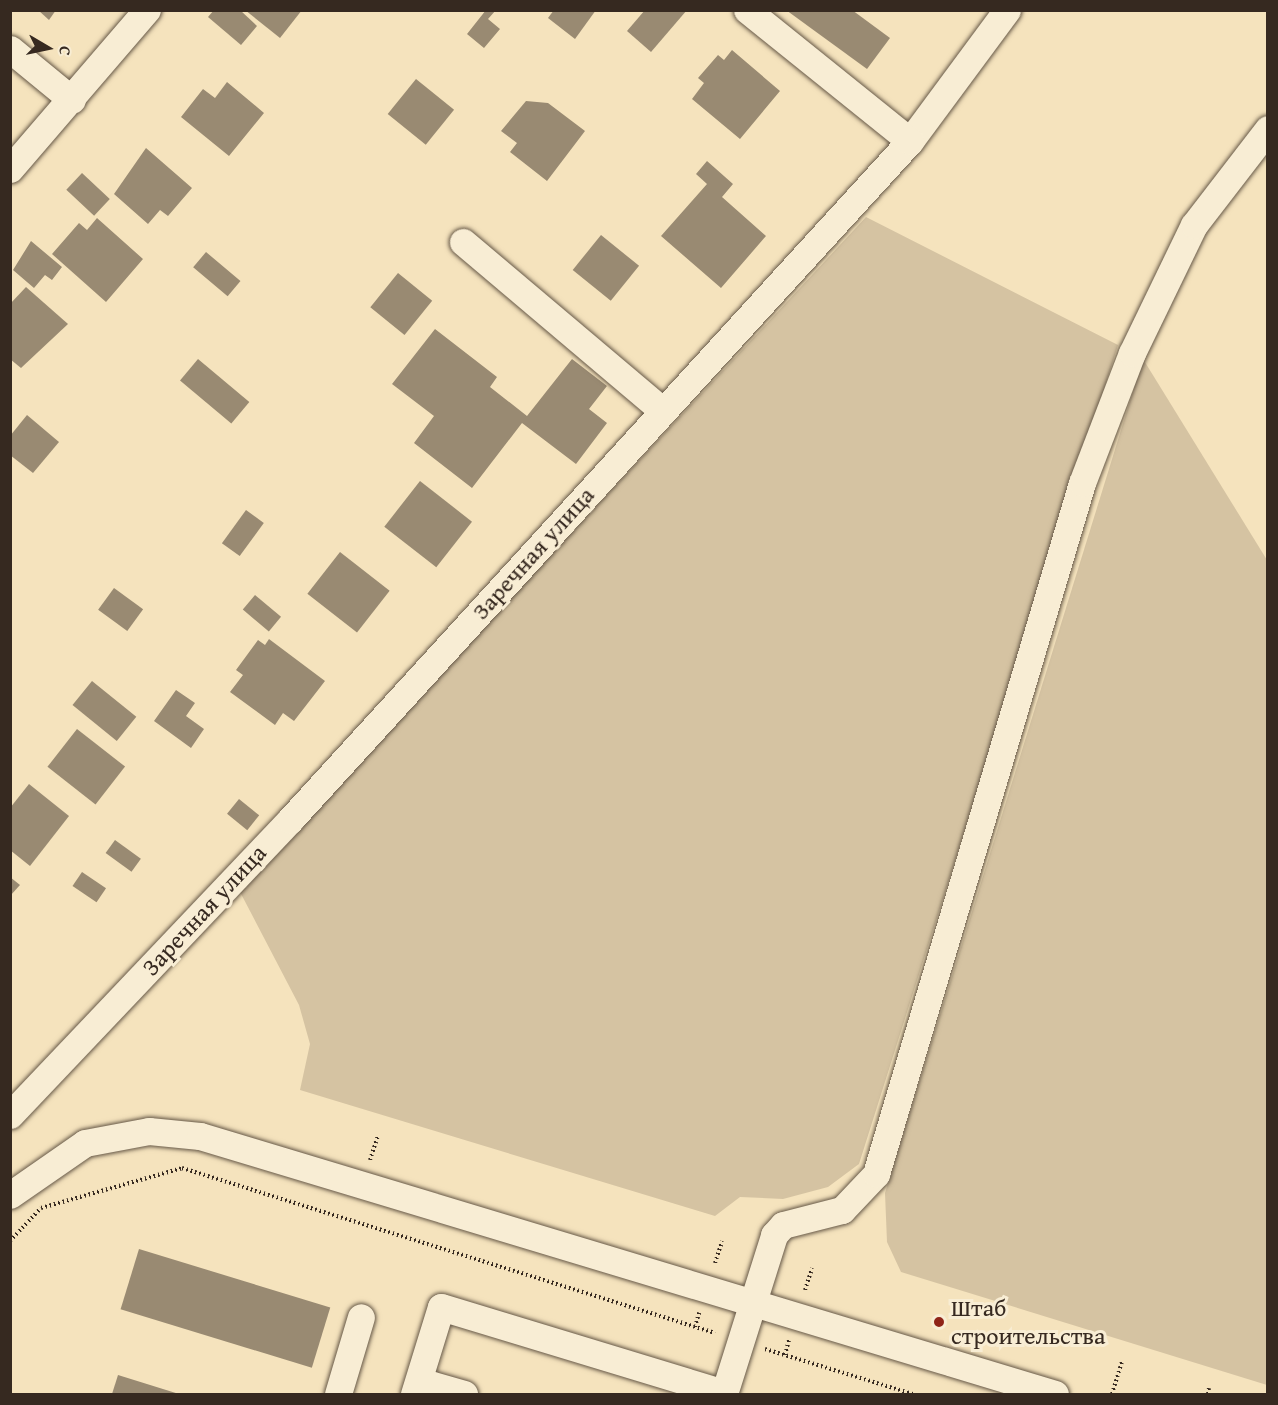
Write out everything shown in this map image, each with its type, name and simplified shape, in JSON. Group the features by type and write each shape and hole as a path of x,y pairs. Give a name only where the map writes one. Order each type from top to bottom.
{"street":[{"path":"10,169 72,100 147,10"},
{"path":"747,10 910,141"},
{"name":"Заречная улица","path":"10,1115 663,411 910,141 1007,10"},
{"path":"10,49 72,100"},
{"path":"464,1395 416,1388 441,1306 652,1383 724,1394 774,1235 783,1225 842,1210 876,1174 1082,483 1132,353 1194,225 1268,129"},
{"path":"463,242 663,411"},
{"path":"10,1195 85,1143 149,1131 200,1136 1055,1395"},
{"path":"338,1395 361,1317"}],"path":[{"path":"10,1241 41,1208 182,1168 914,1395"},
{"path":"1112,1395 1122,1362"},
{"path":"1208,1395 1209,1388"}],"shaded area":[{"path":"866,217 1118,345 859,1164 828,1187 783,1199 740,1197 715,1216 300,1090 310,1044 299,1005 239,890"},
{"path":"1143,359 1267,560 1267,1385 901,1272 887,1242 885,1193"}],"building":[{"path":"38,10 56,10 49,20"},
{"path":"214,10 240,10 257,26 241,45 208,17"},
{"path":"245,10 302,10 280,38"},
{"path":"486,10 496,10 488,19 500,29 484,48 467,34"},
{"path":"554,10 596,10 575,39 548,18"},
{"path":"645,10 687,10 651,52 627,31"},
{"path":"786,10 852,10 890,38 867,69"},
{"path":"732,50 780,91 740,139 692,99 704,83 698,78 718,55 724,60"},
{"path":"416,79 454,110 426,145 388,114"},
{"path":"227,82 264,113 229,156 181,117 203,89 215,98"},
{"path":"526,101 548,103 585,131 547,181 510,152 517,143 501,131"},
{"path":"146,148 192,188 168,216 160,210 148,224 114,194"},
{"path":"707,161 733,184 722,197 766,236 721,288 661,236 707,184 696,174"},
{"path":"82,173 110,199 94,216 66,190"},
{"path":"97,218 143,259 106,302 52,254 79,223 87,230"},
{"path":"601,235 639,266 611,301 573,270"},
{"path":"31,241 62,267 52,280 45,275 34,288 13,270"},
{"path":"206,252 240,281 228,296 193,267"},
{"path":"398,273 432,301 405,335 370,307"},
{"path":"26,287 68,324 21,368 10,359 10,304"},
{"path":"435,329 497,377 490,387 527,416 572,359 607,386 589,409 607,423 576,464 522,423 472,488 414,443 434,416 392,384"},
{"path":"198,359 249,402 231,424 180,380"},
{"path":"27,415 59,442 33,473 10,455 10,436"},
{"path":"420,481 472,522 436,567 384,527"},
{"path":"246,510 264,523 240,556 222,543"},
{"path":"340,552 390,591 357,633 307,594"},
{"path":"114,588 143,609 127,631 98,610"},
{"path":"255,595 281,617 269,631 243,610"},
{"path":"269,639 325,681 294,721 283,713 275,725 230,692 243,675 236,670 258,640 265,645"},
{"path":"92,681 136,717 117,741 72,705"},
{"path":"176,690 195,703 186,716 204,729 191,748 154,721"},
{"path":"77,729 125,767 96,804 47,767"},
{"path":"29,784 69,816 30,866 10,850 10,808"},
{"path":"239,799 259,815 247,830 227,814"},
{"path":"115,840 141,859 131,872 106,853"},
{"path":"82,872 106,888 97,902 72,886"},
{"path":"10,877 20,885 10,896"},
{"path":"139,1249 330,1307 312,1368 121,1309"},
{"path":"118,1375 179,1394 112,1394"}],"place":[{"name":"Штаб строительства","path":"939,1322"}]}
